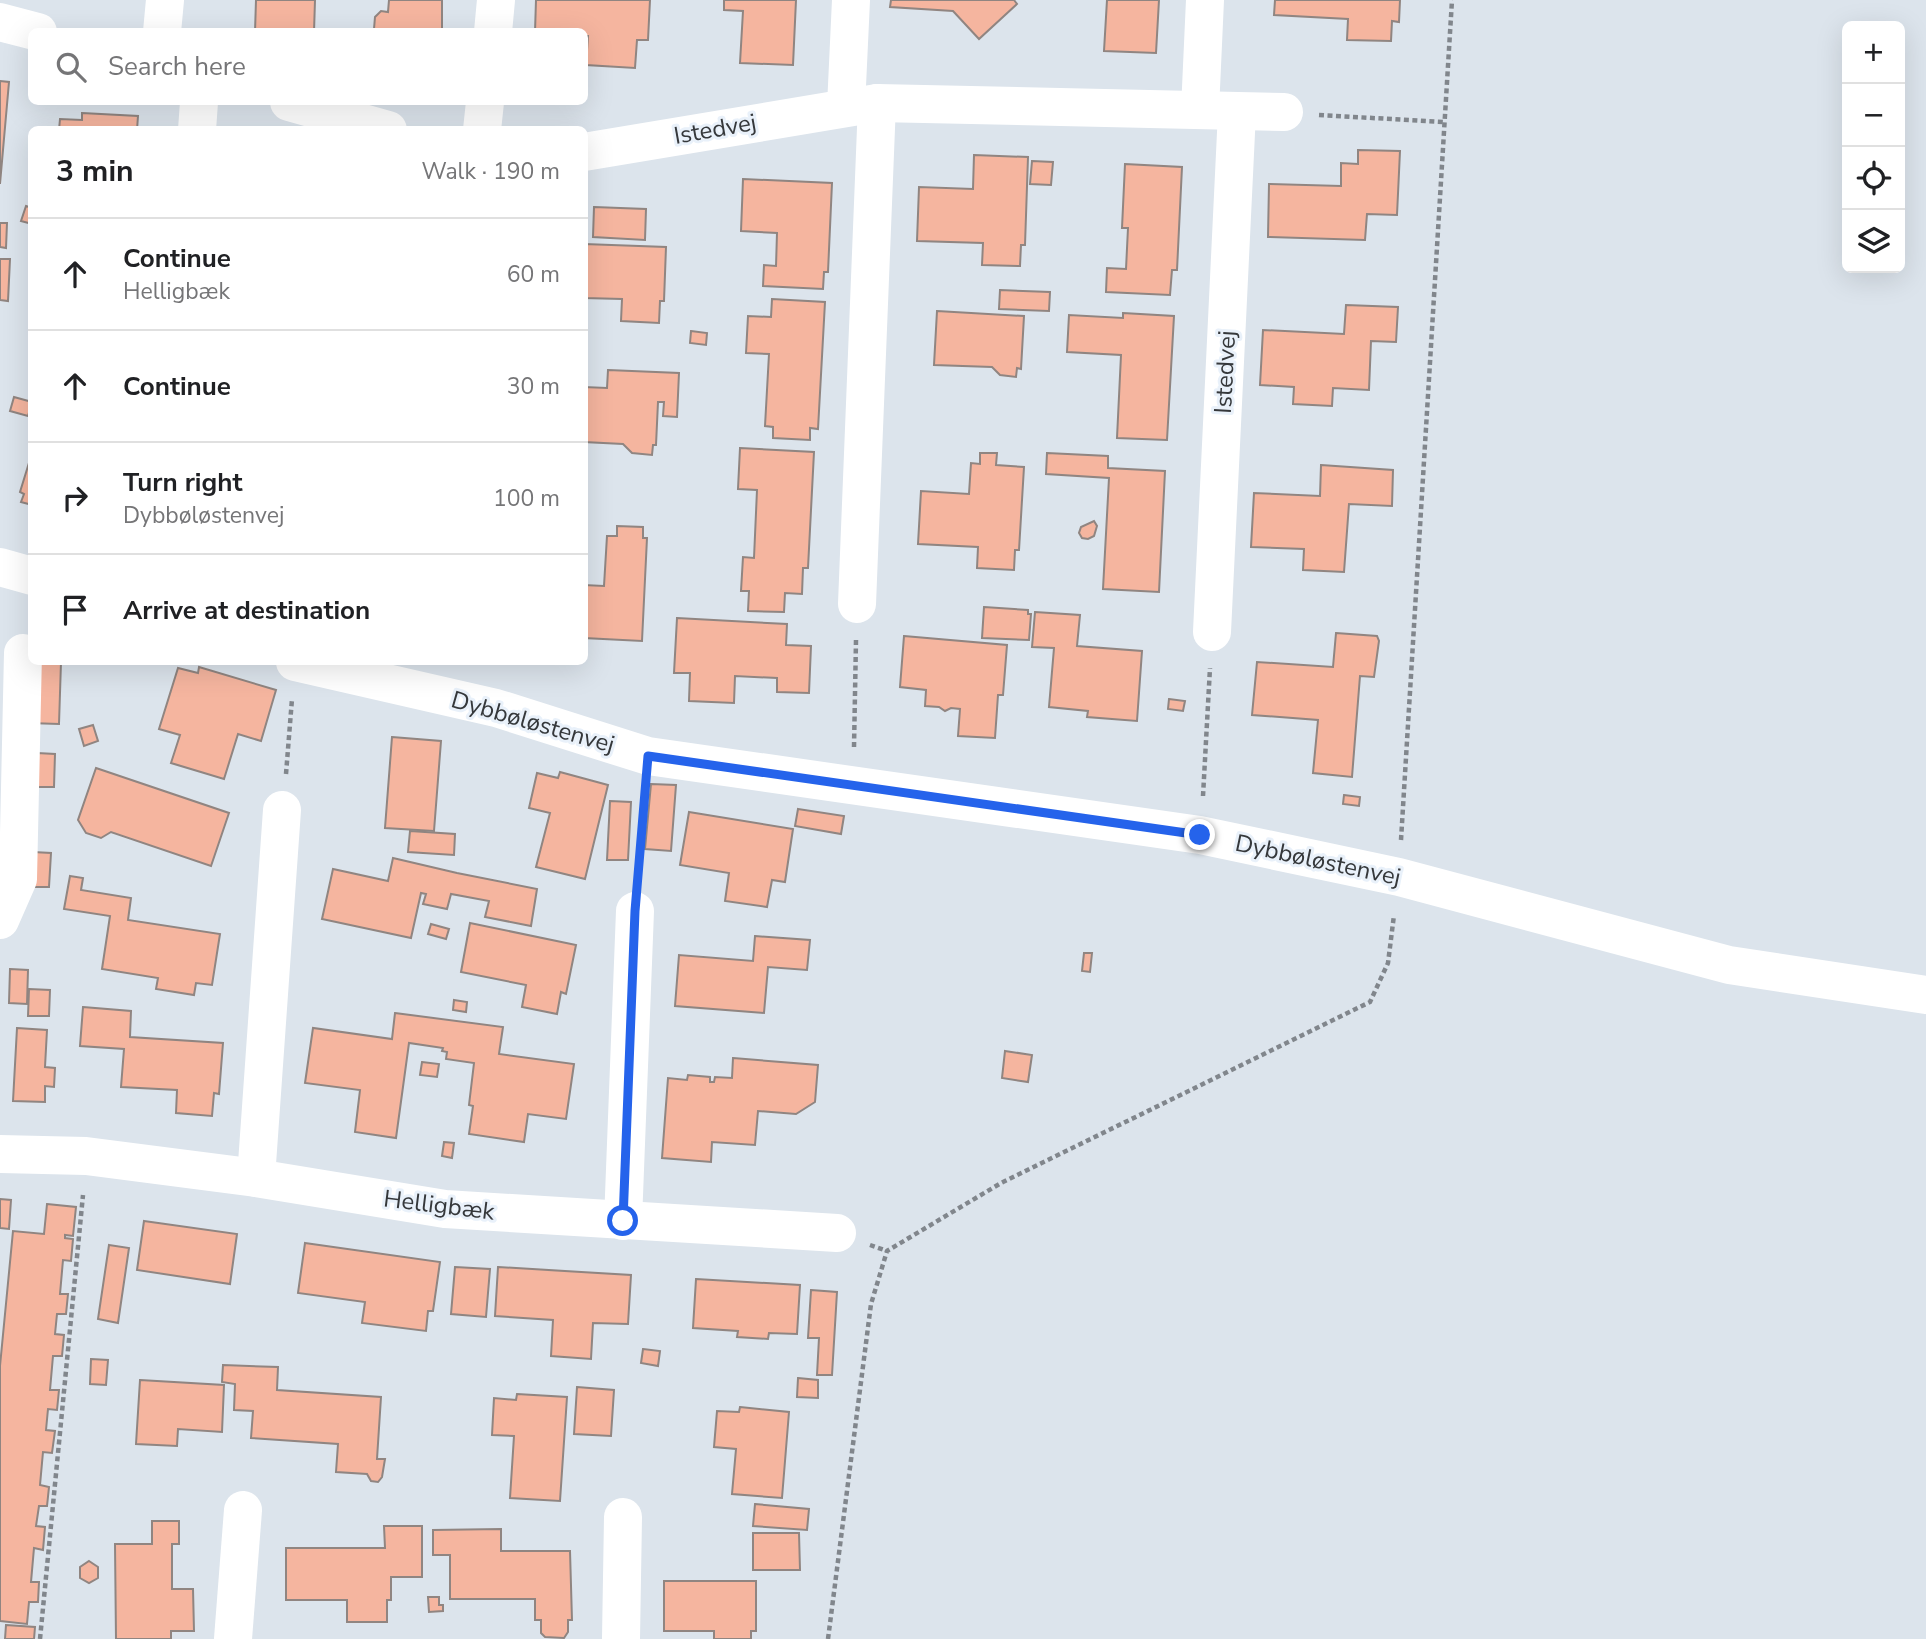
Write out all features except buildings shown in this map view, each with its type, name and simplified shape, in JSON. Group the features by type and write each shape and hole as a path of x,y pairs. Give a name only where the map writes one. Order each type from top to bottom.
{"street":[{"path":"162,28 165,0"},
{"path":"493,28 496,0"},
{"path":"851,0 862,105 857,604"},
{"path":"1200,110 1205,0"},
{"path":"0,22 28,30"},
{"path":"197,126 199,105"},
{"path":"300,105 374,126"},
{"path":"482,126 485,105"},
{"name":"Istedvej","path":"588,151 862,105 1284,113"},
{"name":"Istedvej","path":"1212,632 1237,112"},
{"path":"0,567 28,575"},
{"path":"0,920 18,879 23,653"},
{"name":"Dybbøløstenvej","path":"308,665 496,708 648,756 1200,835 1399,877 1729,965 1926,995"},
{"path":"256,1178 282,810"},
{"path":"623,1221 635,911"},
{"name":"Helligbæk","path":"0,1154 86,1156 256,1178 445,1209 837,1233"},
{"path":"233,1639 243,1510"},
{"path":"621,1639 623,1517"}],"path":[{"path":"1284,113 1444,122"},
{"path":"854,784 857,604"},
{"path":"1200,835 1212,632"},
{"path":"282,810 295,665"},
{"path":"635,911 648,756"},
{"path":"40,1639 86,1156"}],"route":[{"path":"623,1221 635,911 648,756 1200,835"}]}
